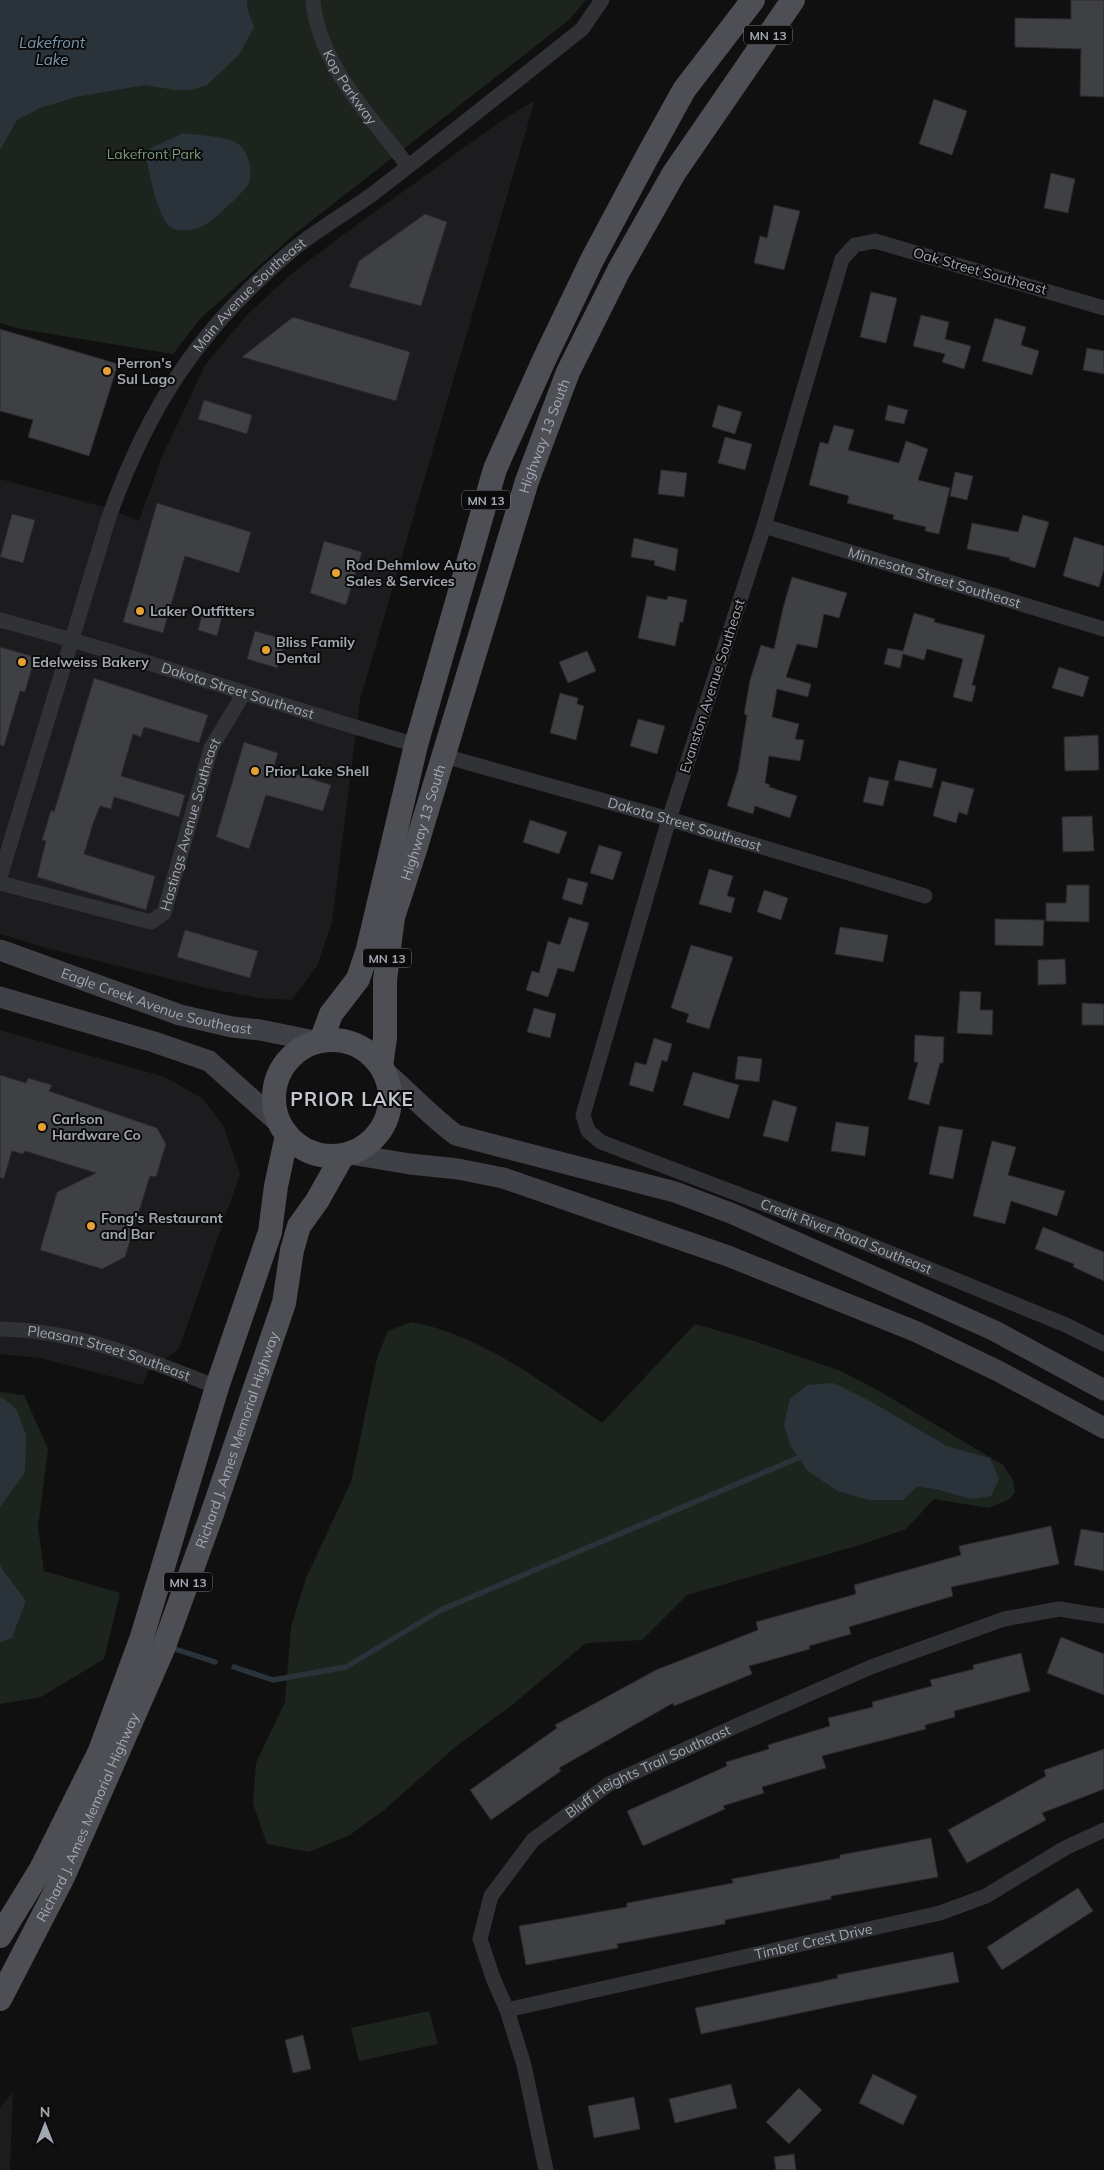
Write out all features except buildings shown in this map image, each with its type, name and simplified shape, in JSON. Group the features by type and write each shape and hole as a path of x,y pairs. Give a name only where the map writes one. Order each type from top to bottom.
{"main road":[{"name":"Highway 13 South","path":"318,1041 331,1014 358,978 368,949 416,745 495,469 592,260 684,90 753,0"},
{"name":"Highway 13 South","path":"383,1069 385,980 393,917 527,481 568,372 619,270 674,173 794,0"},
{"name":"Eagle Creek Avenue Southeast","path":"0,950 180,1015 232,1028 260,1030 318,1041"},
{"path":"0,997 154,1042 209,1062 284,1130 296,1144 311,1153 329,1156 346,1154 410,1164 458,1168 503,1178 719,1253 812,1288 917,1332 998,1371 1104,1428"},
{"path":"284,1130 276,1114 273,1096 276,1078 285,1062 299,1049 318,1041 335,1039 355,1044 372,1055 383,1069 407,1090 435,1120 456,1135 666,1190 733,1214 994,1331 1104,1390"},
{"path":"346,1154 368,1144 382,1130 390,1111 390,1090 383,1069"},
{"name":"Richard J. Ames Memorial Highway","path":"0,1936 41,1870 100,1751 142,1638 217,1387 270,1232 284,1130"},
{"name":"Richard J. Ames Memorial Highway","path":"0,1999 63,1877 163,1649 212,1514 284,1303 292,1250 299,1226 346,1154"}],"street":[{"name":"Kop Parkway","path":"313,0 314,16 324,47 339,75 408,166"},
{"name":"Main Avenue Southeast","path":"0,877 123,476 161,400 182,368 225,313 292,250 372,194 582,29 602,0"},
{"name":"Oak Street Southeast","path":"855,245 875,241 1104,308"},
{"name":"Evanston Avenue Southeast","path":"588,1131 583,1115 669,819 764,526 842,259 855,245"},
{"name":"Minnesota Street Southeast","path":"764,526 1104,629"},
{"name":"Dakota Street Southeast","path":"0,620 73,640 324,719 416,745"},
{"name":"Hastings Avenue Southeast","path":"0,883 151,922 164,913 211,748 244,693"},
{"name":"Dakota Street Southeast","path":"444,756 669,819 925,896"},
{"name":"Credit River Road Southeast","path":"588,1131 601,1142 851,1237 1066,1325 1104,1344"},
{"name":"Pleasant Street Southeast","path":"0,1329 19,1329 93,1342 156,1363 217,1387"},
{"name":"Bluff Heights Trail Southeast","path":"546,2170 524,2065 508,2010 493,1978 480,1939 490,1896 533,1840 609,1784 871,1667 1004,1619 1059,1609 1104,1616"},
{"name":"Timber Crest Drive","path":"508,2010 940,1913 986,1896 1065,1848 1104,1830"}],"shaded area":[{"path":"535,100 360,700 332,922 317,966 292,1000 258,998 206,988 46,948 0,934 0,479 104,507 139,521 161,459 205,365 247,315 291,274 344,234 501,121"},
{"path":"0,1030 165,1077 203,1099 224,1127 240,1174 179,1349 148,1371 143,1385 40,1358 0,1354"},
{"path":"13,2092 10,2170 0,2170 0,2108"}],"green space":[{"name":"Lakefront Park","path":"0,0 586,0 569,20 297,232 200,319 173,354 20,329 0,323"},
{"path":"411,1322 437,1328 463,1338 511,1362 602,1423 695,1324 751,1340 841,1371 881,1392 1003,1465 1013,1480 1015,1492 1010,1499 989,1508 934,1499 906,1529 863,1544 687,1595 642,1640 586,1643 512,1705 454,1748 384,1810 350,1835 309,1852 267,1844 253,1804 256,1763 285,1702 291,1627 306,1578 351,1482 377,1358 388,1331","holes":["872,1402 947,1446 990,1458 970,1499 935,1489 917,1487 902,1500 869,1499 837,1491 808,1470"]},
{"path":"0,1392 24,1395 48,1449 38,1527 44,1571 120,1593 104,1659 41,1697 0,1704 0,1643 12,1638 26,1601 1,1567 0,1561 0,1507 25,1473 2,1397 0,1399"},
{"path":"429,2011 438,2044 359,2061 351,2028"}],"water":[{"name":"Lakefront Lake","path":"0,0 247,0 247,8 254,27 239,55 207,85 192,90 175,90 145,85 76,97 40,108 17,120 0,150"},
{"path":"183,133 217,137 235,142 246,154 250,166 250,178 247,187 215,218 201,227 177,230 169,226 161,212 154,192 146,154 151,148"},
{"path":"833,1383 872,1402 947,1446 990,1458 999,1479 991,1496 970,1499 935,1489 917,1487 903,1500 869,1500 837,1491 807,1470 790,1445 784,1425 790,1399 807,1385"},
{"path":"2,1397 17,1410 26,1435 25,1473 0,1507 0,1399"},
{"path":"0,1561 1,1567 26,1601 12,1638 0,1643"}],"waterway":[{"path":"234,1667 273,1680 346,1667 441,1610 805,1455"},
{"path":"175,1649 215,1662"}],"place":[{"name":"Perron's Sul Lago","path":"107,371"},
{"name":"Rod Dehmlow Auto Sales & Services","path":"336,573"},
{"name":"Laker Outfitters","path":"140,611"},
{"name":"Bliss Family Dental","path":"266,650"},
{"name":"Edelweiss Bakery","path":"22,662"},
{"name":"Prior Lake Shell","path":"255,771"},
{"name":"Carlson Hardware Co","path":"42,1127"},
{"name":"Fong's Restaurant and Bar","path":"91,1226"}],"district":[{"name":"PRIOR LAKE","path":"352,1099"}]}
